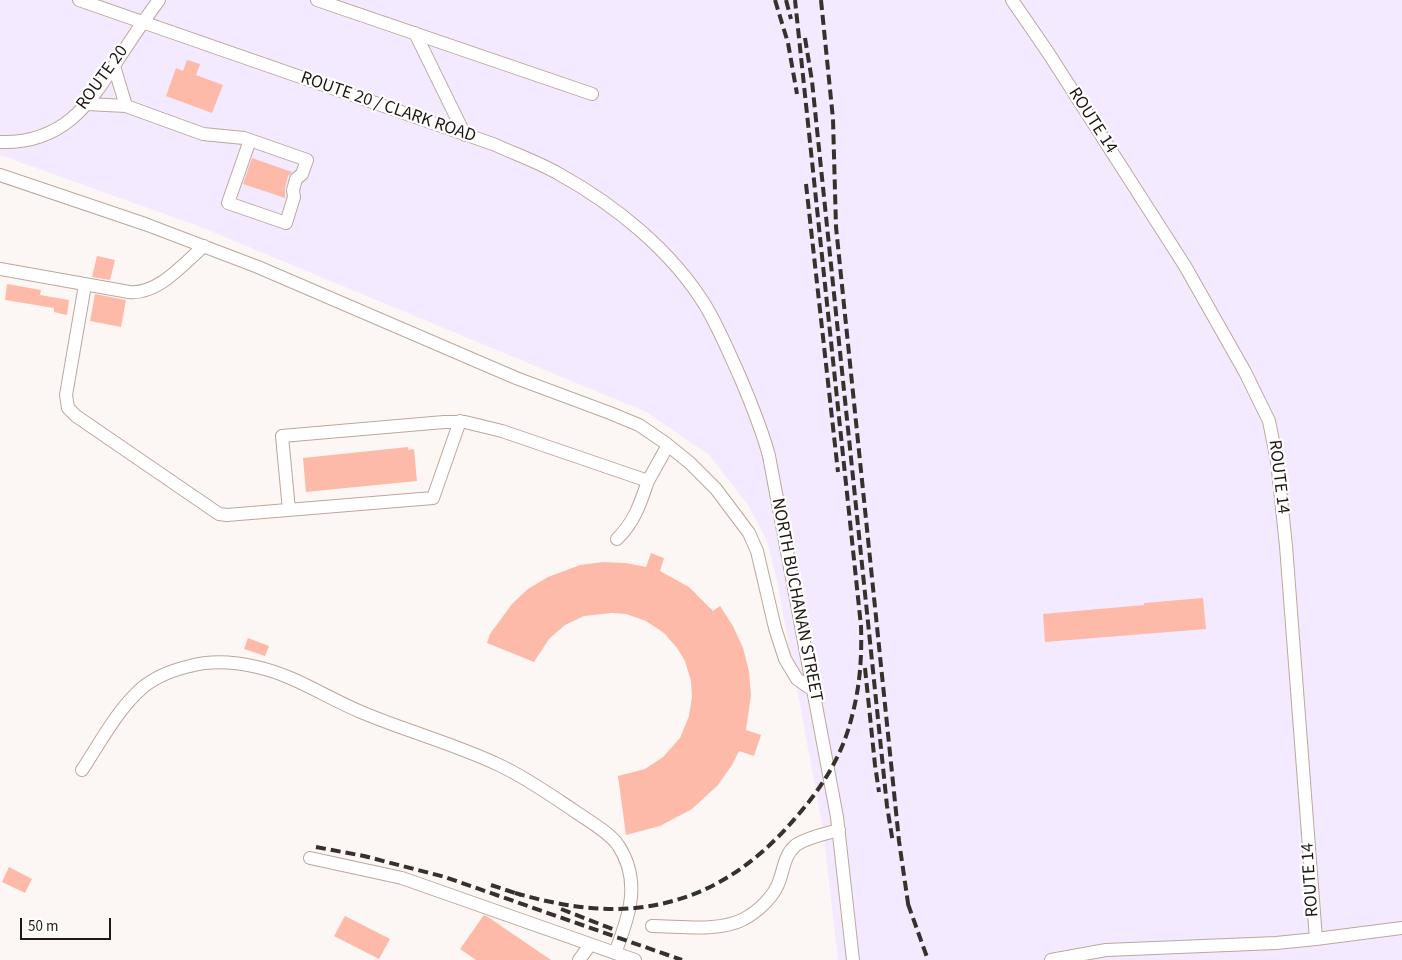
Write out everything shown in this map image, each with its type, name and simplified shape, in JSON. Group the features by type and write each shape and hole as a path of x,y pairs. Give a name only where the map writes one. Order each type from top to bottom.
{"street":[{"name":"ROUTE 20 / CLARK ROAD","path":"79,0 465,134 524,158 557,173 607,204 671,262"},
{"name":"ROUTE 20","path":"0,142 30,140 52,132 69,121 87,104 159,0"},
{"path":"317,0 592,94"},
{"name":"ROUTE 14","path":"1012,0 1049,54 1185,266 1245,372 1269,421 1277,461 1286,546 1316,938 1402,928"},
{"path":"415,34 465,134"},
{"path":"114,66 126,106"},
{"path":"87,104 126,106 203,134 250,140 307,160 302,174 296,179 293,190 294,197 286,223 228,203 250,140"},
{"path":"0,175 204,246 348,305 516,378 639,426 690,462 716,489 749,533 756,551 775,628 785,659 797,678 813,690"},
{"path":"0,270 129,292 145,292 157,286 204,246"},
{"name":"NORTH BUCHANAN STREET","path":"671,262 687,280 716,324 765,440 839,830 853,960"},
{"path":"86,285 66,404 71,412 219,514 227,515 433,498 460,422"},
{"path":"289,510 282,436 460,422 502,431 648,481"},
{"path":"618,539 637,514 648,481 668,445"},
{"path":"82,770 131,701 142,688 153,680 180,669 215,662 236,663 276,673 362,712 498,764 592,823 613,840 626,861 632,892 630,913 615,953"},
{"path":"652,926 707,927 742,920 758,910 775,891 787,856 795,846 807,839 839,830"},
{"path":"310,858 402,878 635,960"},
{"path":"1051,960 1106,950 1276,943 1316,938"},
{"path":"579,960 590,944"}],"shaded area":[{"path":"0,0 1402,0 1402,960 838,960 823,830 777,581 767,541 748,505 709,455 646,412 198,226 0,155"}],"building":[{"path":"187,60 200,64 196,75 223,85 212,113 166,96 176,68 183,71"},
{"path":"252,158 292,172 288,176 285,198 243,184"},
{"path":"97,256 115,260 110,280 92,277"},
{"path":"7,284 41,290 40,295 69,300 67,315 54,312 54,308 5,300"},
{"path":"95,294 126,300 121,327 90,321"},
{"path":"408,447 408,450 414,449 417,481 306,492 303,458"},
{"path":"651,553 664,558 660,571 689,587 713,611 720,606 733,626 743,648 749,671 751,695 746,730 761,735 754,756 739,751 718,785 692,809 660,826 626,835 618,776 645,769 663,757 680,738 689,716 692,697 691,681 685,661 677,648 664,633 646,621 626,614 612,613 584,616 565,625 549,639 534,662 487,643 490,634 512,604 528,589 548,577 580,565 603,562 626,563 646,567"},
{"path":"1203,598 1206,629 1045,642 1043,614"},
{"path":"248,638 269,646 265,656 244,649"},
{"path":"9,867 32,879 25,893 2,882"},
{"path":"484,915 551,960 476,960 460,949"},
{"path":"345,916 390,939 379,959 334,936"}],"railway":[{"path":"775,0 788,43 797,94"},
{"path":"786,0 791,19"},
{"path":"515,893 544,901 574,906 620,909 660,904 683,898 705,889 745,865 781,834 824,781 838,756 848,730 859,683 861,626 795,0"},
{"path":"821,0 833,119 836,227 899,841 909,910"},
{"path":"805,38 812,81 887,806 893,843"},
{"path":"806,184 838,472"},
{"path":"865,668 879,792"},
{"path":"316,847 364,856 445,877 682,960"},
{"path":"491,885 521,895"},
{"path":"908,904 928,960"},
{"path":"561,909 615,930"}]}
